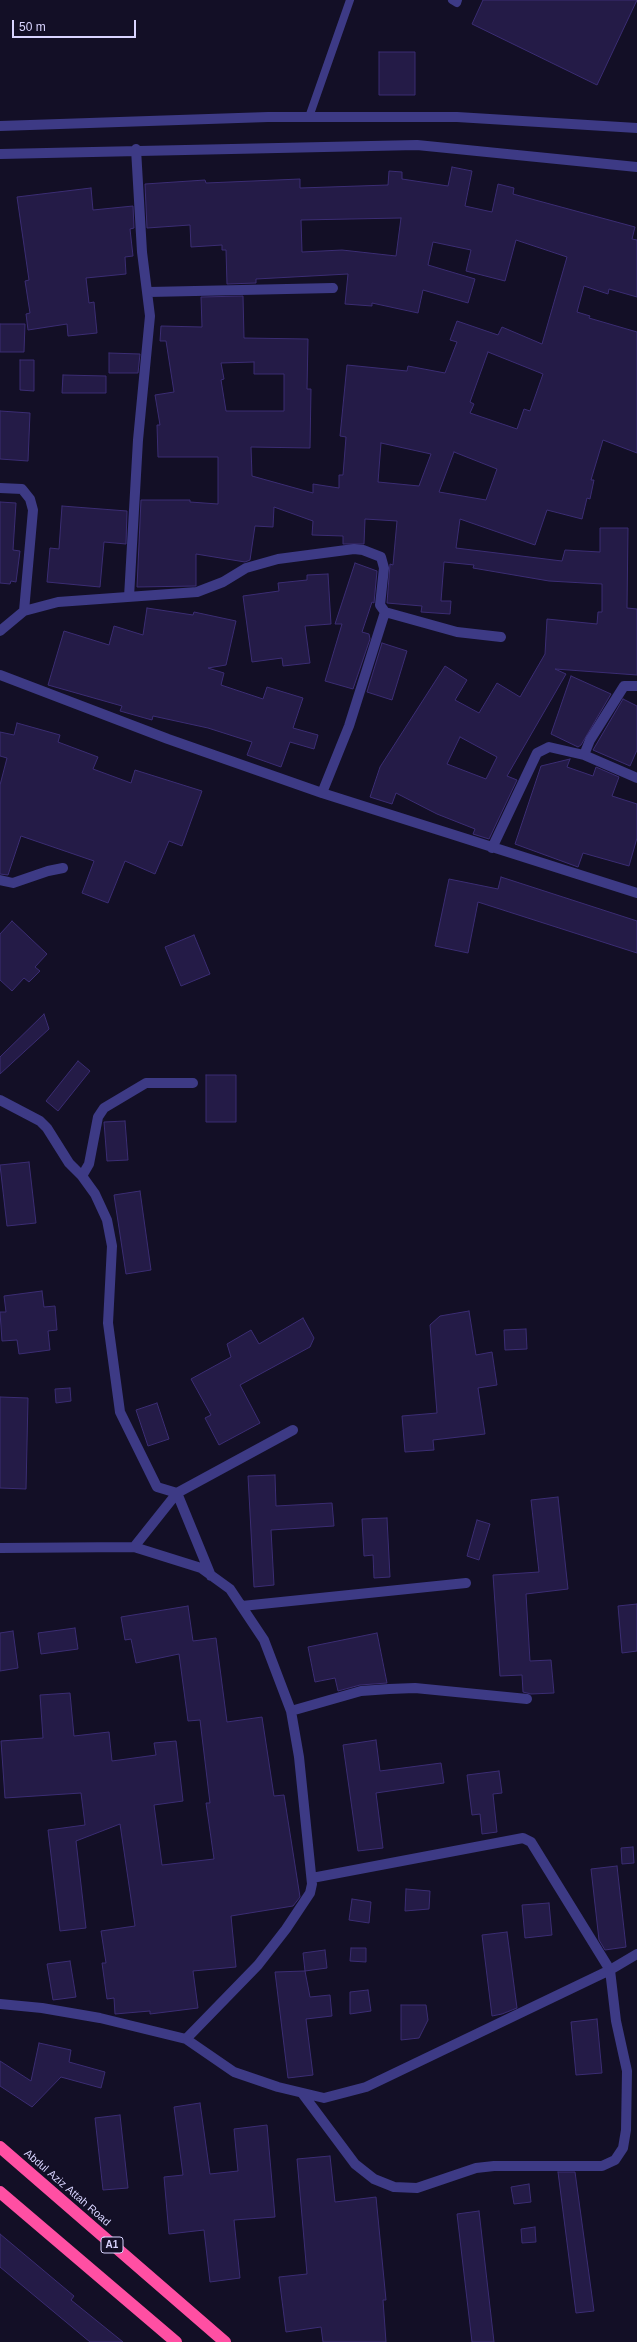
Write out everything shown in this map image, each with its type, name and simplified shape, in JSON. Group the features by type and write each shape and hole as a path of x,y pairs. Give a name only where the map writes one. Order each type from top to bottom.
{"highway":[{"name":"Abdul Aziz Attah Road","path":"0,2147 225,2342"},
{"path":"0,2192 176,2342"}],"street":[{"path":"0,126 309,117 457,117 637,128"},
{"path":"0,154 417,145 637,167"},
{"path":"129,597 138,440 150,323 149,292 142,252 136,150"},
{"path":"149,292 333,288"},
{"path":"0,488 22,489 30,499 33,510 24,611"},
{"path":"0,631 24,611 58,602 101,601 129,597 197,592 223,582 252,566 278,559 354,549 363,550 381,557 384,568 380,605 385,612 457,632 502,637"},
{"path":"322,793 349,726 385,612"},
{"path":"0,675 168,739 322,793 637,893"},
{"path":"584,755 590,740 624,686 637,686"},
{"path":"492,848 537,753 549,747 584,755 637,778"},
{"path":"0,880 13,883 48,871 63,868"},
{"path":"82,1176 89,1164 98,1117 104,1108 146,1083 193,1083"},
{"path":"0,1100 40,1122 47,1128 69,1163 82,1176 95,1194 107,1220 112,1246 108,1323 120,1412 157,1487 177,1493"},
{"path":"134,1547 177,1493 293,1430"},
{"path":"177,1493 211,1576"},
{"path":"0,1548 134,1547 201,1568 230,1589 264,1640 291,1711 300,1757 312,1878 310,1893 258,1965 186,2038"},
{"path":"242,1606 466,1583"},
{"path":"291,1711 361,1691 389,1689 415,1688 526,1699"},
{"path":"302,2093 355,2164 374,2179 394,2187 417,2188 476,2168 494,2166 602,2166 615,2160 623,2148 626,2130 627,2070 616,2021 610,1970 538,1849 531,1842 523,1838 312,1878"},
{"path":"0,2004 42,2008 100,2018 186,2038 234,2072 278,2087 324,2098 366,2087 610,1970 637,1954"}],"lane":[{"path":"309,117 350,0"},
{"path":"452,0 457,3 458,0"}],"building":[{"path":"483,0 637,0 597,85 472,24"},
{"path":"379,52 415,52 415,95 379,95"},
{"path":"452,167 472,171 465,206 492,212 498,184 514,188 513,194 635,227 632,239 637,240 637,297 609,289 608,294 584,286 577,312 590,316 589,318 637,332 637,453 603,440 591,480 594,480 590,499 587,498 582,519 547,510 535,545 460,519 456,548 562,561 565,550 600,552 600,528 628,528 627,608 637,609 637,675 555,669 566,674 507,776 517,780 489,839 473,834 475,829 437,814 396,793 392,804 370,797 380,767 445,666 467,680 455,700 479,713 497,683 520,697 545,654 547,619 597,624 598,612 602,612 602,584 549,581 473,568 474,565 444,562 441,601 451,601 450,614 421,612 422,606 387,603 390,564 393,565 397,521 365,519 364,544 343,544 343,536 312,535 313,521 274,507 273,527 255,526 250,560 245,562 196,554 196,586 137,587 141,500 190,500 190,502 218,504 218,457 158,457 157,425 160,425 155,395 174,392 166,341 160,341 161,326 202,327 201,297 243,296 244,338 308,339 307,389 311,389 310,448 251,447 252,476 313,493 313,484 339,488 339,475 343,475 346,437 340,436 347,365 407,371 408,366 445,373 457,342 450,340 457,321 498,335 502,327 542,344 567,257 516,240 505,281 466,271 471,250 433,242 428,265 475,279 468,303 423,290 418,313 372,303 372,306 345,304 348,274 256,279 256,283 227,284 226,250 222,250 222,245 191,247 190,225 147,228 145,184 205,180 206,183 300,179 300,188 388,185 389,171 402,172 402,179 448,186","holes":["401,218 396,256 342,250 302,252 301,220","488,352 543,374 530,411 524,409 517,429 470,413 474,404 470,402","254,362 254,374 284,374 284,411 226,411 221,380 224,379 221,363","381,443 431,454 419,486 378,482","454,452 497,469 486,500 439,492","460,737 497,757 486,779 447,764"]},
{"path":"91,188 93,210 133,206 134,228 130,229 133,256 125,257 126,274 86,278 89,303 94,302 97,333 68,336 67,324 28,330 26,314 30,313 25,281 29,280 17,197"},
{"path":"0,324 25,324 24,352 0,352"},
{"path":"109,353 140,354 138,373 109,373"},
{"path":"20,360 34,360 34,391 20,390"},
{"path":"63,375 106,376 106,393 62,393"},
{"path":"0,411 30,413 28,461 0,459"},
{"path":"0,502 16,503 13,550 20,551 16,582 11,581 10,584 0,583"},
{"path":"62,506 127,511 126,544 104,542 100,587 47,582 50,548 59,549"},
{"path":"355,563 377,571 374,603 372,602 362,632 369,634 370,639 353,689 325,681 342,624 335,624"},
{"path":"328,574 331,624 305,626 310,663 283,666 282,658 252,662 243,596 279,591 278,583 307,580 307,575"},
{"path":"147,608 193,615 194,612 236,621 226,665 208,668 224,673 221,685 263,699 267,687 303,698 293,728 318,735 314,749 290,742 281,767 247,755 252,742 208,728 153,716 152,720 120,711 122,706 48,685 64,631 109,645 114,626 143,635"},
{"path":"382,643 407,651 392,700 367,692"},
{"path":"571,676 611,694 581,745 578,747 551,734"},
{"path":"623,699 637,706 637,750 630,766 593,750"},
{"path":"17,723 60,735 58,742 98,757 93,769 131,783 135,770 202,791 182,846 169,841 155,874 125,861 108,903 82,893 94,861 21,836 8,875 0,874 0,785 7,758 0,756 0,732 14,735"},
{"path":"570,759 567,767 593,776 596,767 619,777 612,796 637,804 637,838 629,866 583,853 578,867 515,844 541,766"},
{"path":"501,877 637,921 637,953 478,902 468,953 435,946 449,879 498,889"},
{"path":"12,921 47,954 35,967 40,971 29,982 24,978 12,991 0,980 0,934"},
{"path":"194,935 210,974 181,986 165,947"},
{"path":"44,1014 49,1029 0,1074 0,1057"},
{"path":"78,1061 90,1071 58,1111 46,1101"},
{"path":"206,1075 236,1075 236,1122 206,1122"},
{"path":"125,1121 128,1160 107,1161 104,1122"},
{"path":"29,1162 36,1223 7,1226 0,1165"},
{"path":"140,1191 151,1270 126,1274 114,1195"},
{"path":"42,1291 44,1307 55,1306 57,1330 48,1331 50,1350 19,1354 17,1340 2,1341 0,1312 6,1312 4,1296"},
{"path":"469,1311 476,1355 492,1352 497,1385 478,1388 485,1434 433,1440 434,1450 405,1452 402,1416 437,1413 430,1325 440,1316"},
{"path":"303,1318 314,1338 310,1347 240,1385 260,1423 219,1445 205,1418 211,1415 191,1379 231,1357 227,1344 251,1330 259,1344"},
{"path":"526,1329 527,1349 505,1350 504,1330"},
{"path":"70,1388 71,1401 56,1403 55,1389"},
{"path":"0,1397 28,1398 26,1489 0,1488"},
{"path":"157,1403 169,1439 148,1446 136,1410"},
{"path":"275,1475 276,1506 332,1503 334,1526 271,1530 274,1585 254,1587 248,1476"},
{"path":"558,1497 568,1589 526,1594 530,1661 551,1660 554,1693 531,1694 523,1692 522,1675 500,1676 493,1575 539,1572 531,1500"},
{"path":"387,1518 390,1577 374,1578 373,1555 364,1556 362,1519"},
{"path":"477,1520 490,1524 479,1560 467,1556"},
{"path":"637,1604 637,1651 622,1653 618,1606"},
{"path":"188,1606 193,1641 216,1638 227,1722 262,1717 274,1796 284,1795 300,1897 293,1906 231,1916 236,1967 193,1971 198,2008 150,2014 150,2011 115,2014 114,1998 107,1999 102,1963 106,1963 101,1931 135,1926 120,1824 76,1841 86,1928 60,1931 48,1830 85,1825 81,1793 5,1798 1,1741 43,1738 40,1695 70,1693 74,1736 109,1732 112,1761 156,1755 154,1743 176,1741 183,1801 154,1805 162,1865 214,1859 206,1803 210,1803 200,1720 188,1721 179,1654 136,1663 131,1639 125,1640 121,1617"},
{"path":"75,1628 78,1649 41,1654 38,1633"},
{"path":"13,1631 18,1668 0,1671 0,1633"},
{"path":"377,1633 387,1683 360,1685 338,1691 335,1678 315,1682 308,1647"},
{"path":"376,1740 380,1771 441,1763 444,1783 376,1793 383,1848 358,1851 343,1745"},
{"path":"499,1771 502,1793 493,1794 497,1832 482,1834 480,1814 472,1815 467,1775"},
{"path":"633,1847 634,1863 622,1864 621,1848"},
{"path":"617,1866 626,1947 605,1950 599,1940 591,1869"},
{"path":"406,1889 430,1891 429,1909 405,1911"},
{"path":"352,1899 371,1902 369,1923 349,1920"},
{"path":"549,1903 552,1935 525,1938 522,1905"},
{"path":"507,1932 517,2008 492,2016 482,1935"},
{"path":"351,1948 366,1948 366,1962 350,1961"},
{"path":"325,1950 327,1968 305,1971 303,1953"},
{"path":"70,1961 76,1997 53,2000 47,1964"},
{"path":"305,1971 310,1997 330,1995 332,2016 306,2019 313,2075 288,2078 275,1972"},
{"path":"368,1990 371,2011 350,2014 350,1992"},
{"path":"401,2005 426,2005 428,2020 419,2038 401,2040"},
{"path":"597,2019 602,2073 576,2075 571,2022"},
{"path":"39,2043 71,2050 69,2062 105,2072 101,2088 61,2077 32,2107 0,2086 0,2061 31,2081"},
{"path":"200,2103 210,2174 238,2171 234,2129 267,2125 275,2217 234,2220 240,2278 210,2282 204,2230 169,2234 164,2177 183,2175 174,2107"},
{"path":"120,2115 128,2188 103,2190 95,2118"},
{"path":"330,2156 335,2202 376,2197 386,2300 383,2300 386,2342 323,2342 321,2327 286,2332 279,2277 307,2274 297,2159"},
{"path":"558,2172 575,2172 594,2311 576,2313"},
{"path":"529,2184 531,2202 514,2204 511,2187"},
{"path":"479,2211 494,2342 472,2342 457,2214"},
{"path":"535,2227 536,2242 522,2243 521,2229"},
{"path":"0,2234 74,2296 71,2300 123,2342 90,2342 0,2267"}]}
